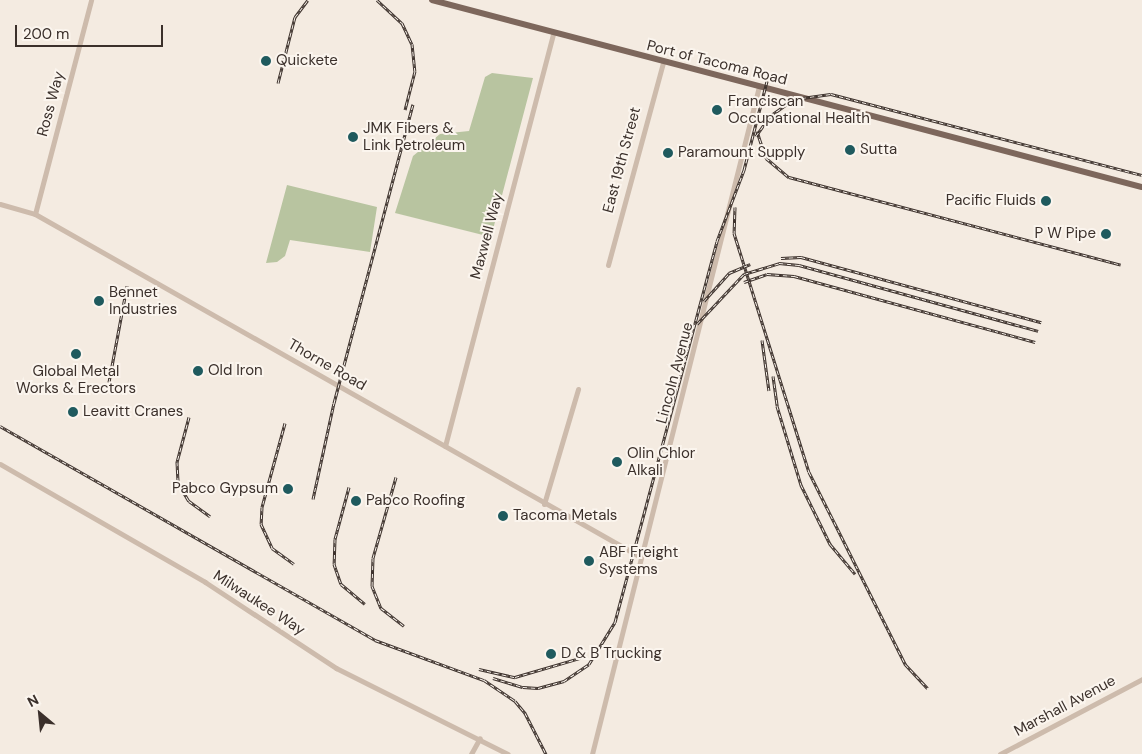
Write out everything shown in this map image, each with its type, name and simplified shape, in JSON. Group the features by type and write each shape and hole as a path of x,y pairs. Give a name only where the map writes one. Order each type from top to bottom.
{"main road":[{"name":"Port of Tacoma Road","path":"432,0 663,63 759,86 1142,187"}],"street":[{"name":"Ross Way","path":"35,214 91,0"},
{"name":"Maxwell Way","path":"445,446 553,32"},
{"name":"East 19th Street","path":"608,264 663,63"},
{"name":"Lincoln Avenue","path":"592,754 759,86"},
{"name":"Thorne Road","path":"0,204 35,214 544,504 640,556"},
{"path":"544,504 578,389"},
{"name":"Milwaukee Way","path":"0,464 204,582 336,668 392,698 480,738 508,754"},
{"name":"Marshall Avenue","path":"1000,754 1142,679"},
{"path":"471,754 480,738"}],"green space":[{"path":"492,73 533,78 491,237 395,213 413,156 440,134 469,131 485,77"},
{"path":"287,185 377,207 370,252 290,240 285,256 277,262 266,263"}],"railway":[{"path":"278,83 295,17 308,0"},
{"path":"377,0 402,23 412,44 415,71 405,110"},
{"path":"493,678 523,687 538,688 564,681 589,664 615,622 717,241 744,170 767,81"},
{"path":"756,136 770,116 786,105 802,98 831,94 1142,175"},
{"path":"313,499 334,403 413,104"},
{"path":"757,131 766,158 789,177 1121,265"},
{"path":"735,207 734,233 809,472 905,664 927,688"},
{"path":"781,258 801,257 1041,322"},
{"path":"697,324 744,274 779,263 799,265 1038,331"},
{"path":"704,301 729,273 750,264"},
{"path":"744,282 767,274 794,276 1035,342"},
{"path":"109,382 127,286"},
{"path":"762,340 769,391"},
{"path":"773,376 777,406 801,485 830,544 855,574"},
{"path":"189,417 177,462 178,483 189,501 210,516"},
{"path":"285,423 262,507 261,524 272,548 294,564"},
{"path":"0,426 375,640 484,680 515,701 525,713 546,754"},
{"path":"396,477 373,558 372,586 381,608 404,626"},
{"path":"349,487 335,539 334,564 341,584 365,604"},
{"path":"479,669 515,677 580,658"}],"place":[{"name":"Quickete","path":"266,61"},
{"name":"Franciscan Occupational Health","path":"717,110"},
{"name":"JMK Fibers & Link Petroleum","path":"353,137"},
{"name":"Sutta","path":"850,150"},
{"name":"Paramount Supply","path":"668,153"},
{"name":"Pacific Fluids","path":"1046,201"},
{"name":"P W Pipe","path":"1106,234"},
{"name":"Bennet Industries","path":"99,301"},
{"name":"Global Metal Works & Erectors","path":"76,354"},
{"name":"Old Iron","path":"198,371"},
{"name":"Leavitt Cranes","path":"73,412"},
{"name":"Olin Chlor Alkali","path":"617,462"},
{"name":"Pabco Gypsum","path":"288,489"},
{"name":"Pabco Roofing","path":"356,501"},
{"name":"Tacoma Metals","path":"503,516"},
{"name":"ABF Freight Systems","path":"589,561"},
{"name":"D & B Trucking","path":"551,654"}]}
